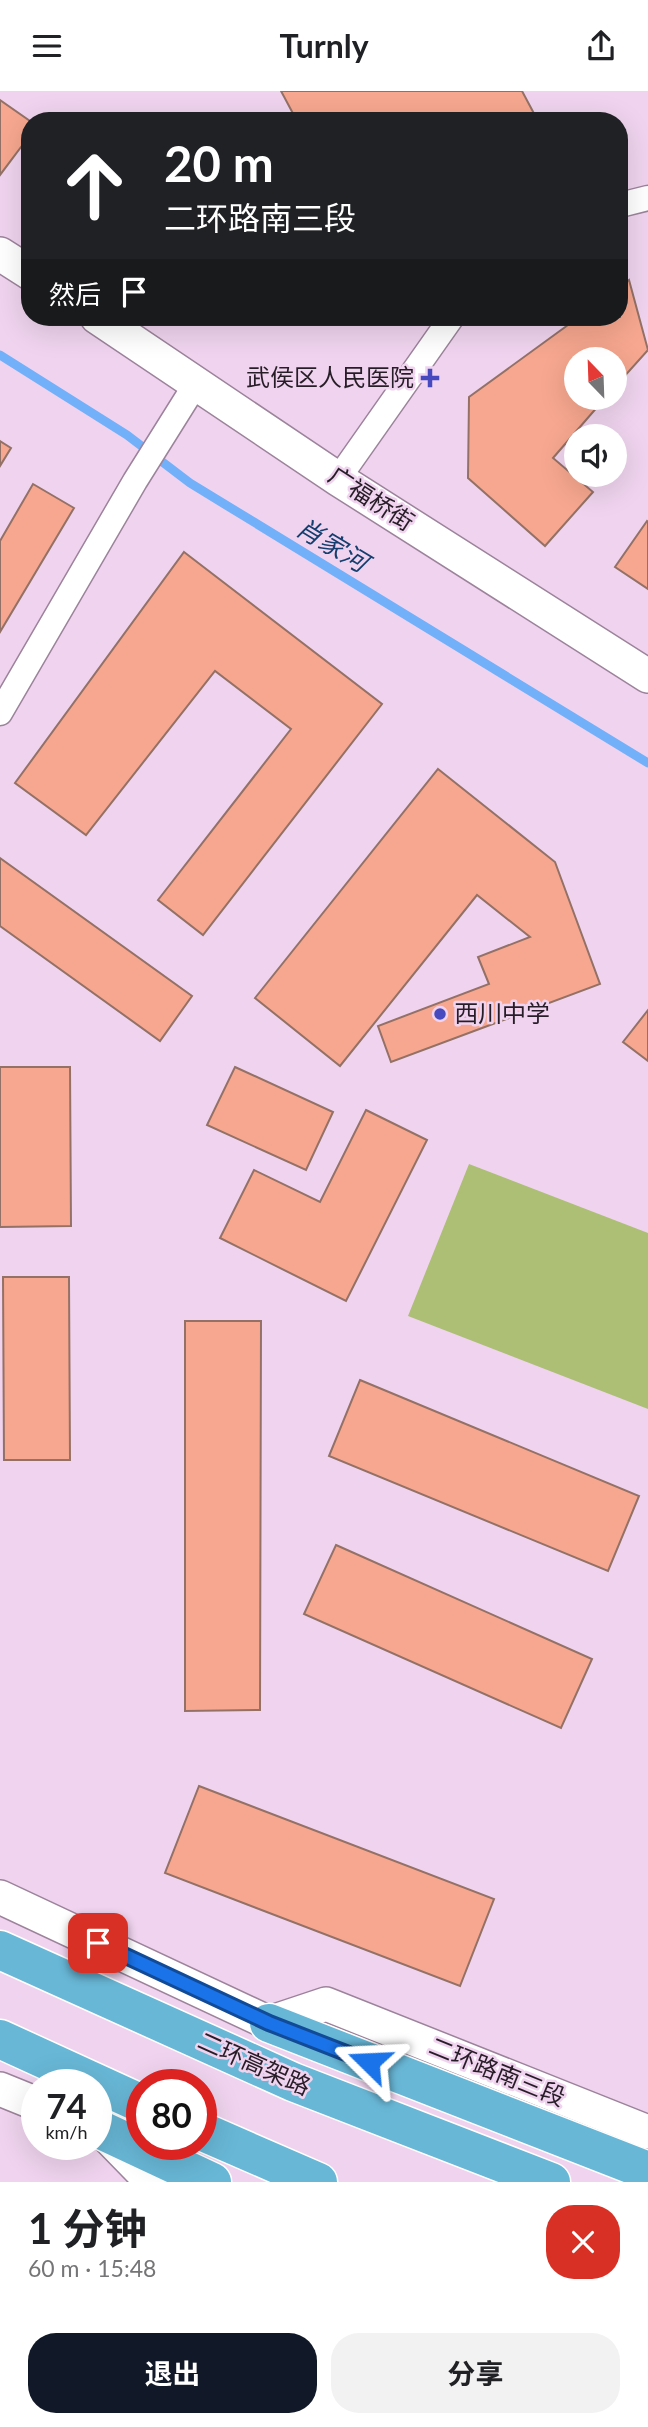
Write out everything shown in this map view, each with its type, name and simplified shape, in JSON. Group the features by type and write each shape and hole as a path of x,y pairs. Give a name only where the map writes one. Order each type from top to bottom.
{"highway":[{"name":"二环高架路","path":"0,1950 293,2082 551,2182"},
{"path":"269,2023 646,2170"},
{"path":"0,2039 126,2097"},
{"path":"112,2136 212,2182"},
{"path":"217,2138 318,2182"}],"main road":[{"path":"0,254 21,267"},
{"name":"广福桥街","path":"111,326 338,479 648,676"},
{"path":"0,1896 269,2023"},
{"name":"二环路南三段","path":"269,2023 326,2004 648,2132"},
{"path":"0,2089 21,2098"},
{"path":"112,2143 152,2182"}],"street":[{"path":"628,203 648,198"},
{"path":"338,479 446,326"},
{"path":"0,713 135,481 197,382"}],"green space":[{"path":"469,1164 648,1233 648,1409 408,1316"}],"building":[{"path":"281,91 522,91 533,112 292,112"},
{"path":"0,100 21,115 21,147 0,175"},
{"path":"629,280 648,350 627,373 627,347 564,347 564,410 595,410 583,424 564,424 564,445 553,458 564,467 564,487 587,487 593,492 545,546 468,478 469,397 567,326 628,326"},
{"path":"0,441 11,448 0,466"},
{"path":"33,484 74,508 0,632 0,541"},
{"path":"648,522 648,589 615,567"},
{"path":"184,552 382,704 203,935 158,900 291,729 215,671 86,835 15,783"},
{"path":"438,769 555,862 600,984 391,1062 378,1026 489,984 478,957 530,937 477,895 340,1066 255,998"},
{"path":"0,858 192,996 160,1041 0,926"},
{"path":"648,1010 648,1061 623,1042"},
{"path":"0,1067 70,1067 71,1226 0,1227"},
{"path":"235,1067 333,1112 306,1170 207,1125"},
{"path":"366,1110 427,1140 346,1301 220,1238 254,1170 320,1202"},
{"path":"3,1277 69,1277 70,1460 4,1460"},
{"path":"185,1321 261,1321 260,1710 185,1711"},
{"path":"360,1380 639,1496 608,1571 329,1456"},
{"path":"336,1545 592,1659 561,1728 304,1614"},
{"path":"199,1786 494,1899 460,1986 165,1873"}],"waterway":[{"name":"肖家河","path":"0,355 127,435 190,483 648,763"}],"place":[{"name":"武侯区人民医院","path":"430,378"},
{"name":"西川中学","path":"440,1014"}],"route":[{"path":"98,1943 269,2023 369,2062"}]}
